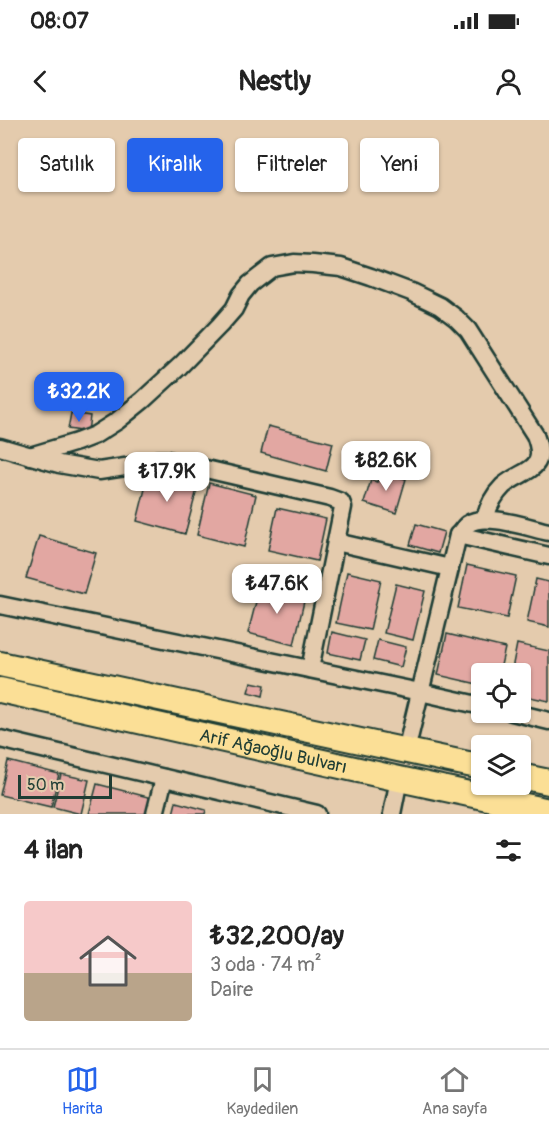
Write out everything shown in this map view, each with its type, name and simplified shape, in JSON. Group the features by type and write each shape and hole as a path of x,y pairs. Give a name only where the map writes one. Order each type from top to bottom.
{"highway":[{"name":"Arif Ağaoğlu Bulvarı","path":"0,663 471,765"},
{"name":"Arif Ağaoğlu Bulvarı","path":"0,690 549,811"},
{"path":"531,778 549,782"}],"street":[{"path":"30,456 95,435 117,421 180,366 234,309 250,284 272,267 294,263 341,267 426,299 456,318 468,330 535,435 540,446 541,456 538,464 504,485 495,495 485,519"},
{"path":"0,447 59,464 99,471 167,460 340,502 344,507 310,669"},
{"path":"406,751 458,535 467,525 485,519 549,532"},
{"path":"458,535 549,556"},
{"path":"336,542 450,568"},
{"path":"0,605 471,704"},
{"path":"531,717 549,721"},
{"path":"0,739 317,814"},
{"path":"155,814 164,778"},
{"path":"392,814 399,779"}],"building":[{"path":"71,413 90,416 88,432 68,429"},
{"path":"268,426 333,443 326,471 261,453"},
{"path":"380,472 406,479 396,513 364,503 371,480 377,482"},
{"path":"149,473 198,486 185,534 137,521"},
{"path":"209,483 256,495 244,547 197,535"},
{"path":"277,508 326,519 317,561 268,550"},
{"path":"416,524 444,532 438,553 410,545"},
{"path":"39,536 96,553 84,594 26,578"},
{"path":"467,565 516,576 507,618 458,608"},
{"path":"347,572 381,580 370,630 336,623"},
{"path":"536,579 549,582 549,627 527,622"},
{"path":"396,584 425,591 413,640 384,633"},
{"path":"260,586 305,597 294,645 248,633"},
{"path":"332,632 365,640 360,660 328,653"},
{"path":"447,634 505,648 502,663 471,663 471,682 438,675"},
{"path":"378,640 406,647 401,667 373,660"},
{"path":"517,644 549,651 549,701 531,697 531,663 513,663"},
{"path":"251,682 265,685 263,696 248,692"},
{"path":"8,761 59,774 51,807 0,795"},
{"path":"61,774 89,780 81,814 53,807"},
{"path":"97,784 152,798 148,814 89,814"},
{"path":"176,802 206,810 205,814 173,814"}]}
